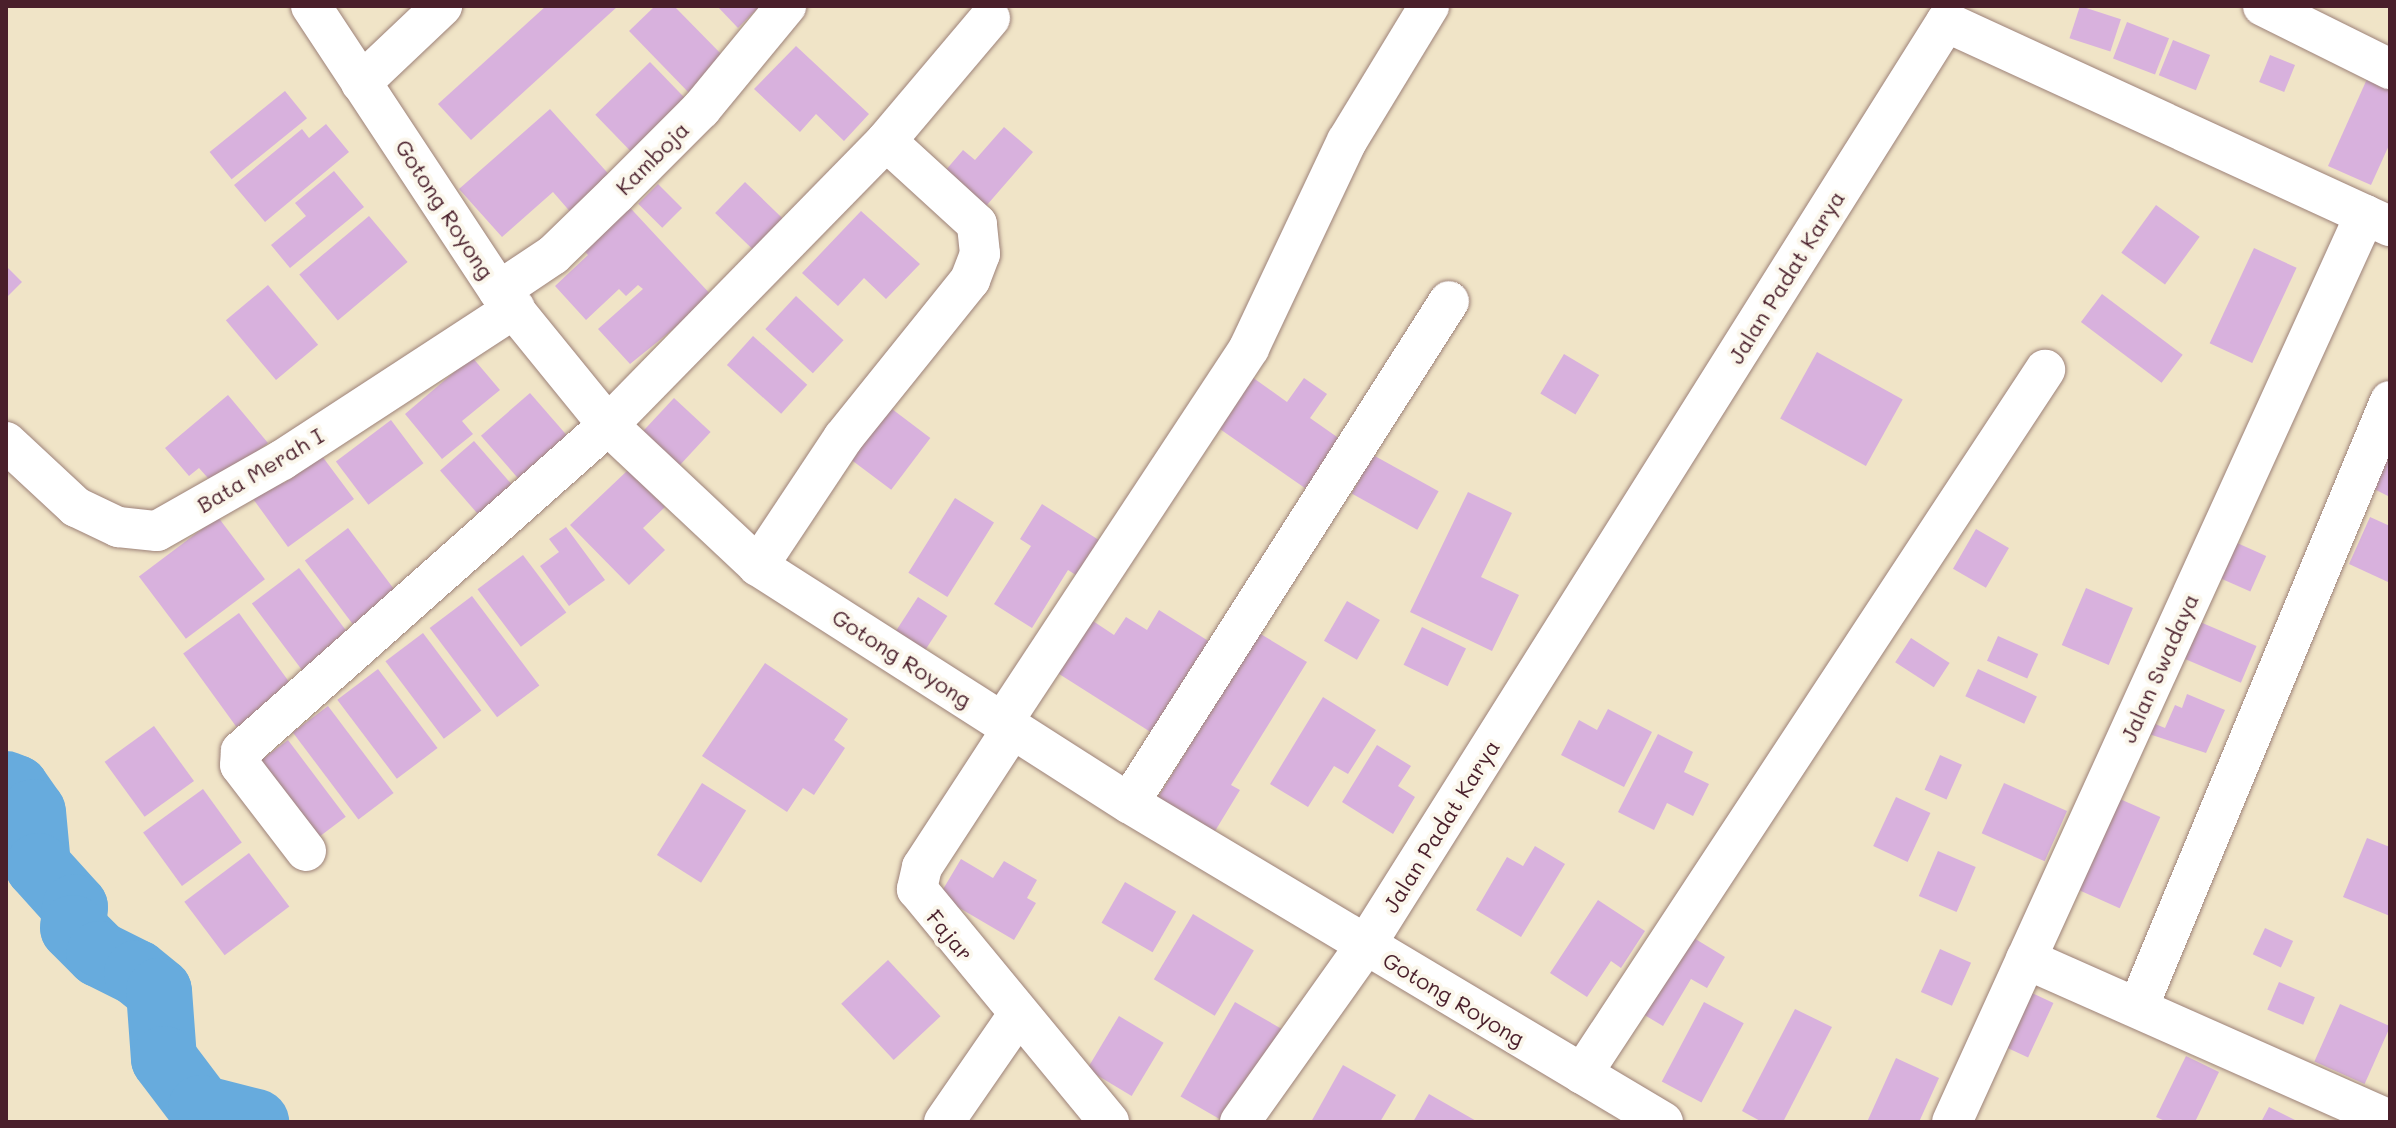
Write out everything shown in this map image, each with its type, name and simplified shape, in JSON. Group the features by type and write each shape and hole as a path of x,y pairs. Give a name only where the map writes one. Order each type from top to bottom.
{"street":[{"name":"Gotong Royong","path":"311,6 507,299 608,425 758,566 1129,803 1663,1122"},
{"path":"361,83 442,6"},
{"name":"Kamboja","path":"507,299 701,109 786,6"},
{"path":"1007,726 1249,348 1347,141 1429,6"},
{"path":"2263,6 2390,69"},
{"name":"Jalan Padat Karya","path":"1240,1122 1365,946 1933,14 2378,221"},
{"path":"306,851 240,765 241,751 608,425 886,141 990,18"},
{"path":"758,566 843,438 970,280 980,254 977,224 886,141"},
{"name":"Jalan Swadaya","path":"1952,1122 2026,959 2378,221"},
{"name":"Bata Merah I","path":"6,442 76,507 118,527 157,531 282,460 507,299"},
{"path":"1129,803 1449,301"},
{"path":"1582,1074 2045,370"},
{"path":"2139,1005 2390,401"},
{"name":"Fajar","path":"1007,726 922,867 917,889 1017,1016 1094,1098 1109,1122"},
{"path":"2026,959 2139,1005 2390,1120"},
{"path":"944,1122 1017,1016"}],"building":[{"path":"546,6 618,6 471,140 438,104"},
{"path":"655,6 674,6 728,61 692,96 629,31"},
{"path":"717,6 760,6 738,28"},
{"path":"2080,6 2121,19 2110,52 2069,38"},
{"path":"2127,22 2169,38 2155,75 2113,58"},
{"path":"2173,40 2210,55 2196,90 2159,75"},
{"path":"796,46 869,114 844,141 816,114 800,132 754,89"},
{"path":"2270,55 2295,65 2284,92 2259,82"},
{"path":"650,62 694,107 639,160 595,115"},
{"path":"2367,79 2390,89 2390,143 2371,185 2328,166"},
{"path":"285,91 307,118 232,179 210,152"},
{"path":"550,109 614,180 573,215 553,192 502,237 459,189"},
{"path":"326,124 349,152 265,222 234,185 302,129 309,138"},
{"path":"1004,127 1033,152 980,213 939,178 963,150 975,160"},
{"path":"334,171 364,207 290,268 271,245 306,216 295,203"},
{"path":"745,182 787,223 758,254 715,213"},
{"path":"658,184 682,208 662,228 638,204"},
{"path":"622,199 713,297 630,364 598,329 643,289 638,285 626,296 619,289 586,320 555,286 588,255 576,242"},
{"path":"2156,205 2200,237 2165,284 2121,253"},
{"path":"861,211 920,264 886,299 864,278 838,306 802,273"},
{"path":"369,216 408,262 338,320 299,274"},
{"path":"2254,248 2297,268 2252,363 2210,343"},
{"path":"6,266 22,282 6,298"},
{"path":"268,285 318,345 276,380 226,320"},
{"path":"2102,294 2183,355 2162,383 2081,322"},
{"path":"796,296 844,340 813,373 765,329"},
{"path":"753,336 807,385 781,414 727,365"},
{"path":"1817,352 1903,400 1866,466 1780,418"},
{"path":"1564,354 1599,375 1575,415 1540,393"},
{"path":"472,357 500,390 462,421 473,434 442,459 405,414"},
{"path":"1252,377 1287,402 1304,378 1327,394 1310,418 1347,444 1312,493 1217,427"},
{"path":"530,393 573,443 524,485 481,436"},
{"path":"228,395 268,443 215,486 199,468 189,476 165,448"},
{"path":"674,398 711,432 675,470 639,436"},
{"path":"888,406 930,438 891,490 849,458"},
{"path":"391,420 423,463 368,505 336,462"},
{"path":"474,441 515,489 481,518 440,471"},
{"path":"1373,455 1439,491 1417,530 1352,493"},
{"path":"2384,455 2390,458 2390,497 2370,487"},
{"path":"322,456 354,499 288,547 251,496 278,476 284,483"},
{"path":"628,470 665,507 643,528 665,550 629,585 570,525"},
{"path":"1468,492 1512,513 1481,577 1519,595 1492,651 1410,612"},
{"path":"955,498 994,522 947,597 908,573"},
{"path":"1042,504 1102,542 1079,577 1068,570 1032,628 994,604 1031,546 1020,539"},
{"path":"218,517 265,579 186,639 139,577"},
{"path":"2370,517 2390,526 2388,582 2349,564"},
{"path":"566,527 605,580 569,606 540,566 559,552 549,539"},
{"path":"348,528 403,601 360,633 305,560"},
{"path":"1976,529 2009,548 1986,588 1953,569"},
{"path":"2226,538 2266,556 2250,592 2210,574"},
{"path":"523,555 566,613 521,647 477,589"},
{"path":"299,568 354,641 307,676 252,604"},
{"path":"2086,588 2133,608 2109,665 2062,645"},
{"path":"472,596 539,685 497,717 430,628"},
{"path":"918,597 947,616 923,654 893,635"},
{"path":"1347,601 1380,620 1357,660 1324,641"},
{"path":"1159,610 1218,647 1160,738 1056,672 1090,619 1114,635 1126,617 1147,630"},
{"path":"239,613 292,687 237,727 183,654"},
{"path":"2193,619 2257,646 2241,683 2177,656"},
{"path":"1422,627 1466,648 1448,686 1404,665"},
{"path":"423,633 481,710 444,739 385,661"},
{"path":"1259,633 1307,662 1231,785 1240,790 1212,836 1155,802"},
{"path":"1998,636 2038,654 2027,679 1987,661"},
{"path":"1911,638 1950,663 1934,687 1895,662"},
{"path":"765,663 848,719 834,740 845,748 814,795 803,788 787,812 702,756"},
{"path":"378,669 438,748 397,779 337,700"},
{"path":"1978,669 2037,696 2024,724 1965,696"},
{"path":"2187,694 2225,710 2206,753 2143,732 2148,721 2165,728 2175,705 2182,708"},
{"path":"1323,697 1376,730 1348,774 1334,766 1308,807 1270,784"},
{"path":"328,706 394,793 358,820 293,732"},
{"path":"1608,709 1652,732 1624,787 1561,755 1579,720 1597,730"},
{"path":"154,726 194,781 145,817 105,762"},
{"path":"1658,734 1693,752 1684,772 1709,784 1693,816 1667,803 1654,830 1618,812"},
{"path":"288,740 346,817 311,843 253,766"},
{"path":"1377,745 1411,766 1398,786 1415,797 1393,834 1342,802"},
{"path":"1940,755 1962,765 1946,799 1925,790"},
{"path":"702,783 746,811 701,883 657,855"},
{"path":"2004,783 2067,811 2045,861 1982,833"},
{"path":"203,789 242,842 182,886 143,832"},
{"path":"2111,795 2160,817 2120,908 2070,886"},
{"path":"1896,797 1930,813 1908,862 1873,846"},
{"path":"2367,838 2390,847 2390,916 2343,897"},
{"path":"1535,846 1565,864 1521,937 1476,910 1507,857 1523,866"},
{"path":"1938,851 1976,867 1957,912 1919,896"},
{"path":"249,853 289,907 225,955 184,902"},
{"path":"961,859 993,878 1004,861 1037,880 1027,898 1036,903 1014,940 939,896"},
{"path":"1125,882 1176,912 1153,952 1102,923"},
{"path":"1598,900 1645,931 1621,968 1611,961 1587,997 1550,973"},
{"path":"1193,914 1254,951 1215,1016 1154,979"},
{"path":"2265,928 2293,941 2281,967 2253,954"},
{"path":"1684,932 1725,957 1707,988 1691,979 1663,1026 1636,1010"},
{"path":"1940,949 1971,963 1952,1006 1921,992"},
{"path":"888,960 941,1016 894,1060 841,1004"},
{"path":"2279,982 2315,997 2303,1025 2267,1010"},
{"path":"2019,987 2053,1003 2028,1057 1994,1041"},
{"path":"1235,1002 1285,1031 1233,1122 1225,1122 1180,1096"},
{"path":"1704,1002 1744,1023 1701,1103 1662,1081"},
{"path":"2340,1004 2390,1026 2365,1084 2314,1062"},
{"path":"1795,1009 1832,1027 1783,1122 1762,1122 1742,1111"},
{"path":"1119,1016 1164,1043 1132,1096 1087,1069"},
{"path":"2186,1056 2219,1072 2195,1122 2167,1122 2156,1117"},
{"path":"1896,1058 1939,1078 1919,1122 1867,1122"},
{"path":"1343,1065 1396,1095 1380,1122 1311,1122"},
{"path":"1429,1094 1478,1122 1413,1122"},
{"path":"2269,1107 2299,1122 2261,1122"}],"waterway":[{"path":"6,784 16,788 33,812 38,866 75,907 73,928 99,954 137,973 159,991 164,1059 201,1108 256,1122"}]}
